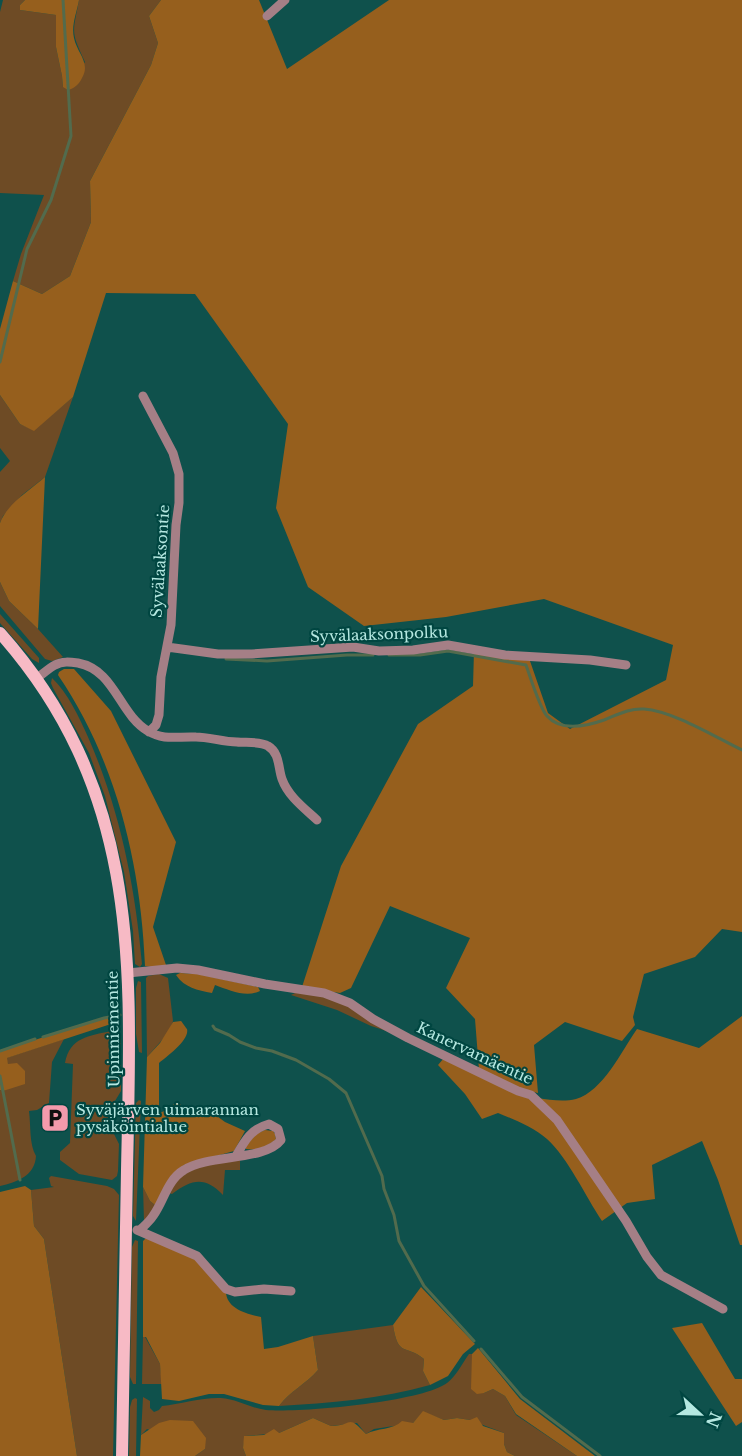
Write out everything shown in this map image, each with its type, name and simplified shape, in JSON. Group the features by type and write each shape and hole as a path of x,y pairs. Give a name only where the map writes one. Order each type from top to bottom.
{"main road":[{"name":"Upinniementie","path":"0,633 37,678 69,730 95,790 108,834 122,899 128,973 129,1076 122,1456"}],"street":[{"path":"267,16 285,0"},
{"name":"Syvälaaksontie","path":"143,396 173,453 178,474 179,503 175,536 173,603 161,677 159,715 156,725 149,732"},
{"name":"Syvälaaksonpolku","path":"167,647 218,654 252,654 353,647 379,651 412,650 448,645 505,655 590,660 627,666"},
{"path":"37,678 57,664 65,662 85,665 103,676 136,723 149,732 164,738 197,736 270,747 276,756 281,778 288,790 317,820"},
{"name":"Kanervamäentie","path":"128,973 177,968 198,970 324,993 350,1003 373,1019 408,1038 518,1091 531,1095 557,1120 626,1221 647,1257 662,1275 723,1309"},
{"path":"140,1230 153,1216 166,1190 183,1170 208,1161 236,1156 270,1149 281,1140 278,1128 268,1124 256,1128 247,1137 236,1156"},
{"path":"126,1230 140,1230 197,1256 226,1289 236,1292 264,1289 291,1292"}],"shaded area":[{"path":"3,0 25,0 20,5 20,10 56,15 56,47 63,87 85,62 74,31 79,0 161,0 149,16 158,43 151,65 90,181 91,222 70,276 42,294 13,281 44,195 0,193 0,12"},
{"path":"25,0 79,0 73,33 85,68 81,80 73,88 68,90 63,87 56,47 56,15 20,10 20,5"},
{"path":"161,0 259,0 287,69 389,0 742,0 742,932 722,929 695,957 644,974 633,1017 635,1025 622,1041 565,1022 534,1045 538,1093 517,1088 479,1070 475,1019 446,988 470,938 390,906 351,988 340,993 302,987 341,866 418,724 473,686 474,651 530,661 548,713 570,729 666,680 673,645 544,599 446,617 364,626 308,587 276,508 288,424 195,294 106,293 73,397 34,431 20,424 0,395 0,329 13,281 42,294 70,276 91,222 90,181 151,65 158,43 149,16"},
{"path":"0,395 20,424 34,430 73,397 45,477 22,495 3,516 0,523 0,472 10,461 0,448"},
{"path":"45,477 38,629 9,601 0,582 0,523 13,504"},
{"path":"0,582 9,601 63,657 52,661 45,659 0,606"},
{"path":"0,614 39,658 39,663 32,659 0,623"},
{"path":"64,669 74,669 111,711 176,842 153,927 166,965 145,966 138,889 122,814 96,742 58,675"},
{"path":"52,678 77,713 109,792 124,848 135,905 142,964 140,967 135,964 133,931 124,872 105,796 89,753 53,688"},
{"path":"180,973 198,974 258,987 260,991 249,994 215,985 212,993 201,991 183,983 176,975"},
{"path":"159,974 168,978 173,1021 169,1032 147,1057 146,978"},
{"path":"138,981 141,982 142,1053 139,1052 136,1034"},
{"path":"299,991 344,1002 402,1036 371,1026 337,1010 291,995"},
{"path":"120,1015 118,1021 111,1024 7,1058 8,1064 17,1063 25,1071 25,1084 0,1090 0,1051"},
{"path":"742,1016 742,1245 740,1245 702,1141 652,1165 655,1199 627,1203 620,1208 538,1098 567,1100 586,1095 611,1070 637,1029 699,1048"},
{"path":"181,1021 187,1029 185,1038 159,1063 159,1114 176,1103 192,1109 201,1116 214,1114 245,1131 234,1151 184,1165 155,1205 150,1201 143,1187 147,1057 160,1043 173,1022"},
{"path":"111,1031 121,1037 121,1091 115,1101 114,1111 114,1134 119,1144 118,1171 117,1176 112,1180 79,1174 60,1160 60,1152 70,1143 73,1064 65,1063 68,1054 71,1048 82,1039"},
{"path":"64,1039 52,1062 49,1103 37,1110 29,1111 35,1163 24,1177 0,1186 0,1090 14,1086 6,1058"},
{"path":"444,1058 527,1097 555,1120 616,1211 602,1221 562,1156 542,1135 498,1113 482,1119 465,1094 438,1065"},
{"path":"141,1101 136,1221 133,1216 136,1103"},
{"path":"265,1130 273,1131 276,1139 262,1147 246,1149 256,1134"},
{"path":"238,1159 240,1170 225,1170 223,1195 204,1182 192,1183 172,1194 169,1193 174,1184 189,1172 208,1165"},
{"path":"51,1176 107,1186 119,1195 113,1456 77,1456 44,1239 34,1226 31,1190 54,1187 51,1186 49,1178"},
{"path":"25,1186 31,1190 34,1226 44,1239 77,1456 0,1456 0,1192"},
{"path":"143,1187 150,1201 155,1205 150,1216 144,1221"},
{"path":"146,1238 190,1253 226,1290 233,1306 243,1312 261,1317 264,1349 313,1336 318,1370 279,1406 263,1405 224,1394 209,1394 179,1401 162,1399 160,1364 146,1337 143,1337 143,1241"},
{"path":"135,1240 138,1241 136,1384 133,1384 130,1377 132,1247"},
{"path":"421,1287 475,1344 463,1354 448,1376 430,1385 423,1371 424,1359 400,1346 393,1325"},
{"path":"702,1323 735,1379 742,1379 742,1422 736,1426 672,1328"},
{"path":"393,1325 400,1346 424,1359 423,1371 430,1385 374,1397 279,1406 318,1370 313,1336"},
{"path":"143,1337 160,1364 162,1384 142,1384"},
{"path":"478,1348 520,1399 595,1456 577,1456 516,1414 505,1396 493,1389 477,1394 471,1389 472,1354"},
{"path":"469,1354 472,1354 472,1368 484,1393 493,1389 505,1396 516,1415 577,1456 515,1456 507,1452 504,1433 470,1420 457,1418 444,1420 423,1412 413,1423 374,1429 366,1434 357,1423 331,1426 313,1418 279,1433 245,1436 243,1448 246,1456 195,1456 205,1449 147,1429 141,1435 143,1397 150,1401 150,1408 154,1412 162,1406 214,1398 233,1400 266,1410 304,1410 359,1405 413,1396 433,1390 450,1380"},
{"path":"135,1398 137,1399 136,1456 129,1456 130,1407"},
{"path":"423,1411 444,1420 457,1418 470,1420 477,1417 483,1426 504,1433 507,1452 515,1456 246,1456 243,1448 244,1436 264,1435 274,1429 279,1433 313,1418 331,1426 352,1422 366,1434 394,1426 402,1421 413,1423"},
{"path":"170,1420 193,1421 206,1438 205,1449 195,1456 140,1456 141,1435 159,1423"}],"waterway":[{"path":"0,362 27,249 51,200 71,136 63,0"},
{"path":"389,655 420,655 448,651 526,665 544,712 559,724 582,726 628,711 644,709 681,719 742,750"},
{"path":"226,659 267,661 373,655"},
{"path":"43,1037 120,1015"},
{"path":"213,1026 240,1042 296,1060 329,1079 346,1093 382,1176 399,1241 424,1286 474,1341"},
{"path":"0,1051 35,1039"},
{"path":"0,1076 20,1180"},
{"path":"481,1349 522,1397 600,1456"}],"place":[{"name":"Syväjärven uimarannan pysäköintialue","path":"55,1118"}]}
